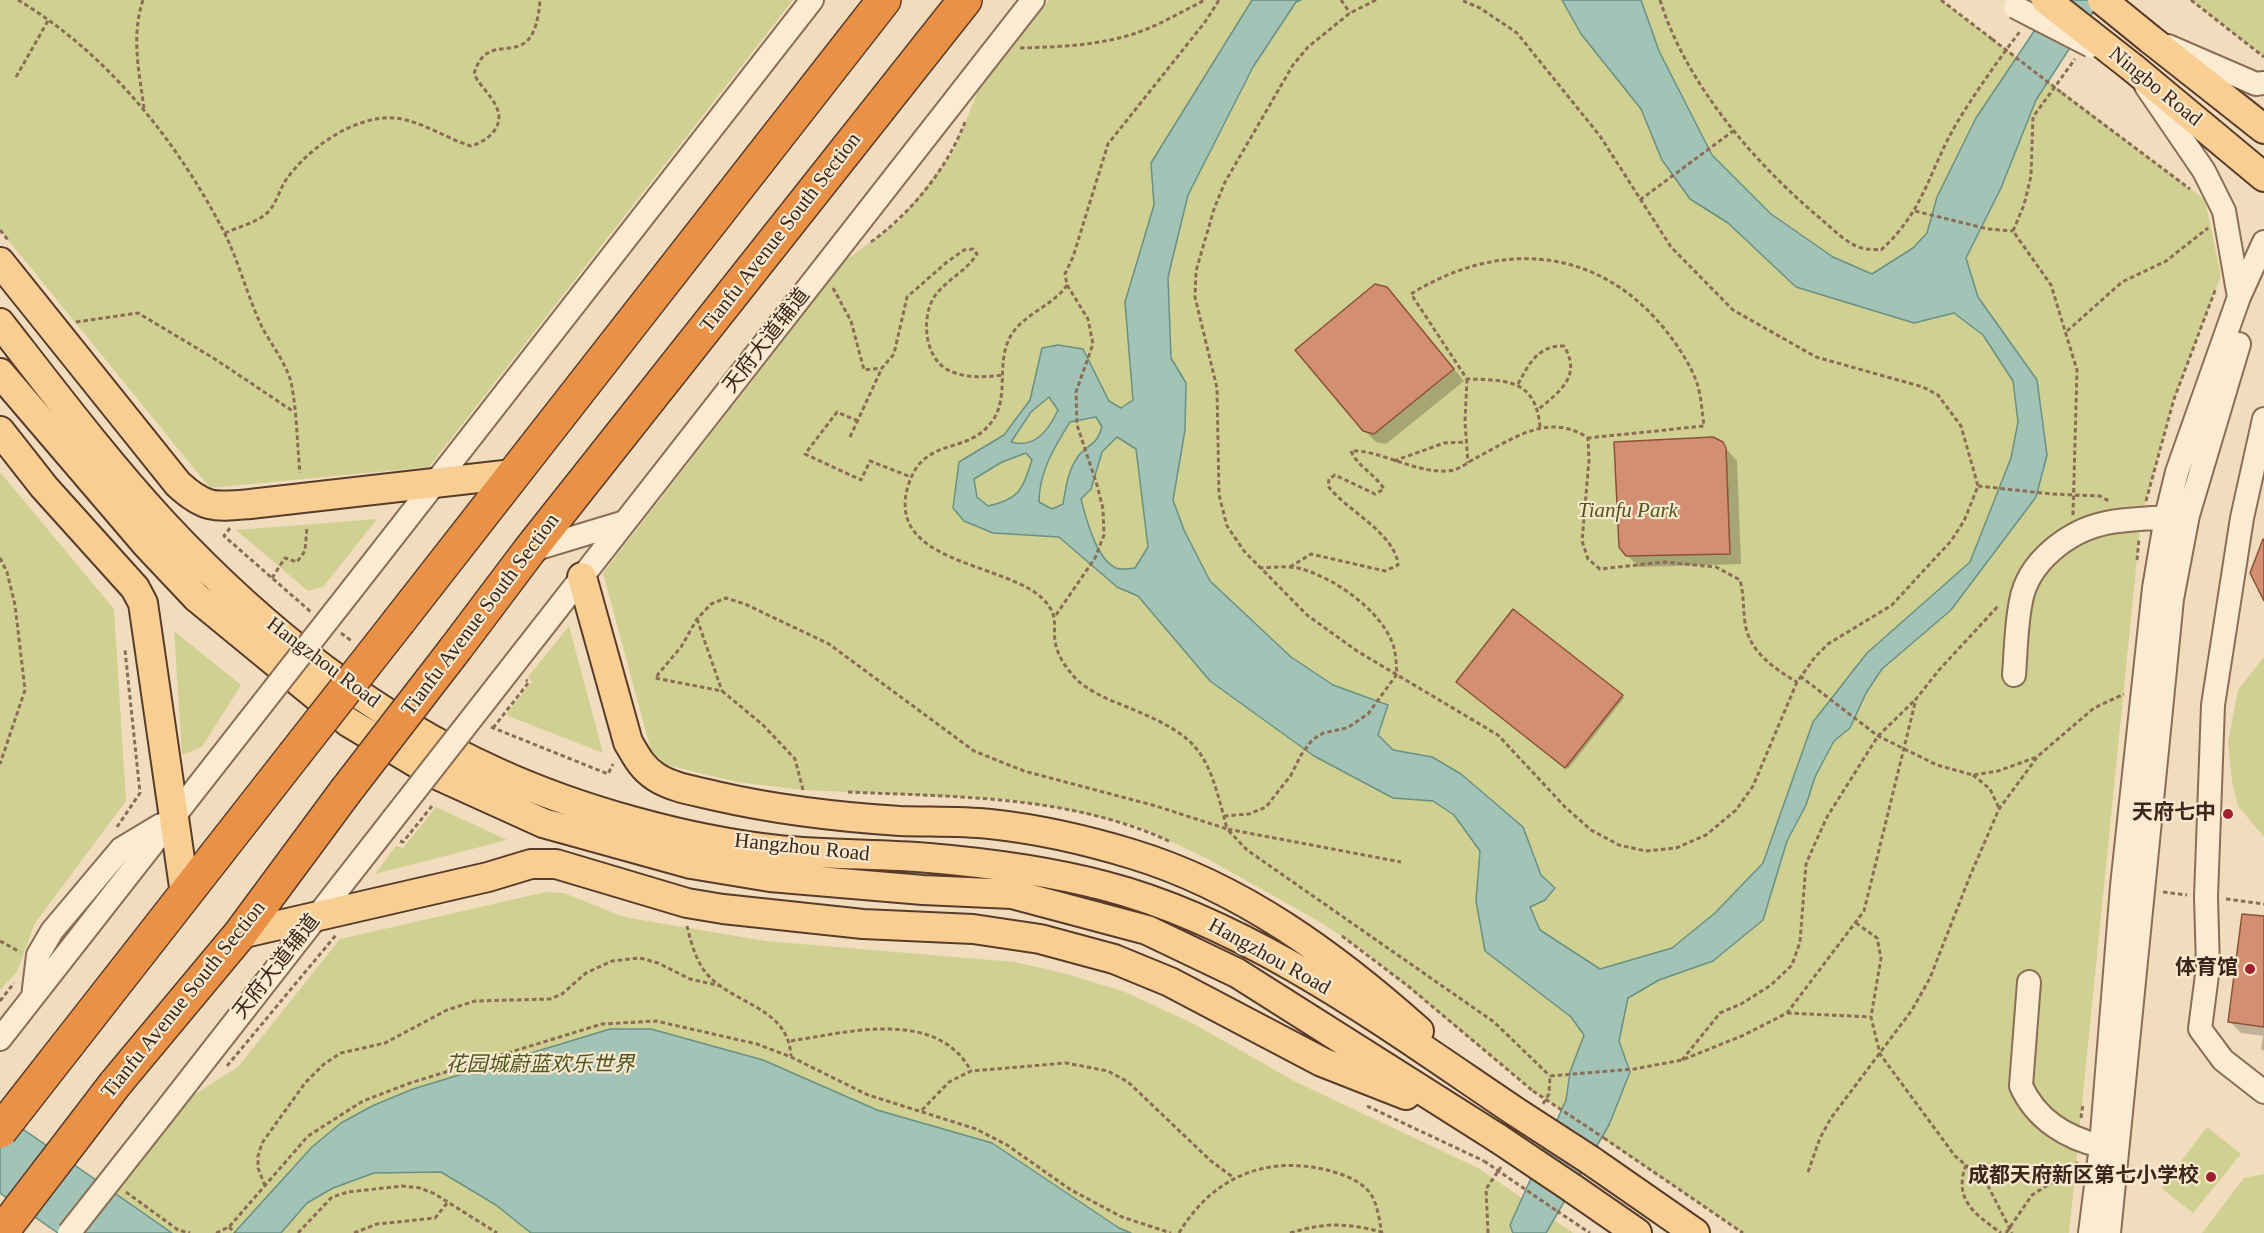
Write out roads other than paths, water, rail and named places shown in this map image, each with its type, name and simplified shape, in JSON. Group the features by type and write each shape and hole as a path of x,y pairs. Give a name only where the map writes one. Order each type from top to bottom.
{"highway":[{"path":"0,1131 884,0"},
{"name":"Tianfu Avenue South Section","path":"1,1233 115,1084 240,934 529,551 965,0"}],"main road":[{"name":"Ningbo Road","path":"2046,0 2133,68 2264,177"},
{"name":"Ningbo Road","path":"2102,0 2264,129"},
{"path":"8,255 178,484 203,505 218,507 250,504 513,474"},
{"name":"Hangzhou Road","path":"0,323 102,453 163,523 219,579 273,627 364,698 475,762 556,797 700,836 777,849 931,858 1022,869 1104,886 1193,915 1250,943 1324,986 1482,1089 1525,1101 1597,1149 1695,1233"},
{"name":"Hangzhou Road","path":"0,373 147,545 197,598 348,722 435,774 543,823 691,864 770,877 1012,894 1147,930 1237,973 1469,1119 1492,1150 1565,1200 1637,1233"},
{"path":"0,431 44,487 135,588 143,603 185,894"},
{"path":"582,577 628,742 640,764 656,777 679,787 770,809 898,821 990,824 1062,836 1133,854 1184,873 1253,908 1312,944 1387,1002 1482,1089"},
{"path":"240,934 488,877 531,864 556,864 687,903 770,915 863,924 973,929 1051,942 1114,959 1170,982 1322,1062 1469,1119"}],"street":[{"path":"0,1039 812,0"},
{"name":"天府大道辅道","path":"69,1233 1033,0"},
{"path":"2120,0 2150,39 2256,84 2264,83"},
{"path":"2008,3 2133,68 2204,171 2224,211 2239,297"},
{"path":"2090,1233 2101,1146 2122,886 2154,588 2166,517 2177,472 2239,297 2264,242"},
{"path":"2109,1233 2172,599 2188,515 2211,433 2263,283"},
{"path":"2264,419 2242,518 2213,705 2206,897 2208,967 2200,1029 2223,1060 2264,1092"},
{"path":"2014,675 2021,599 2034,570 2066,540 2104,523 2166,517"},
{"path":"529,551 625,522"},
{"path":"2029,982 2021,1086 2028,1102 2041,1117 2079,1141 2101,1146"}],"place":[{"name":"天府七中","path":"2228,814"},
{"name":"体育馆","path":"2250,969"},
{"name":"成都天府新区第七小学校","path":"2211,1177"}],"park label":[{"name":"Tianfu Park","path":"1628,511"},
{"name":"花园城蔚蓝欢乐世界","path":"540,1065"}]}
